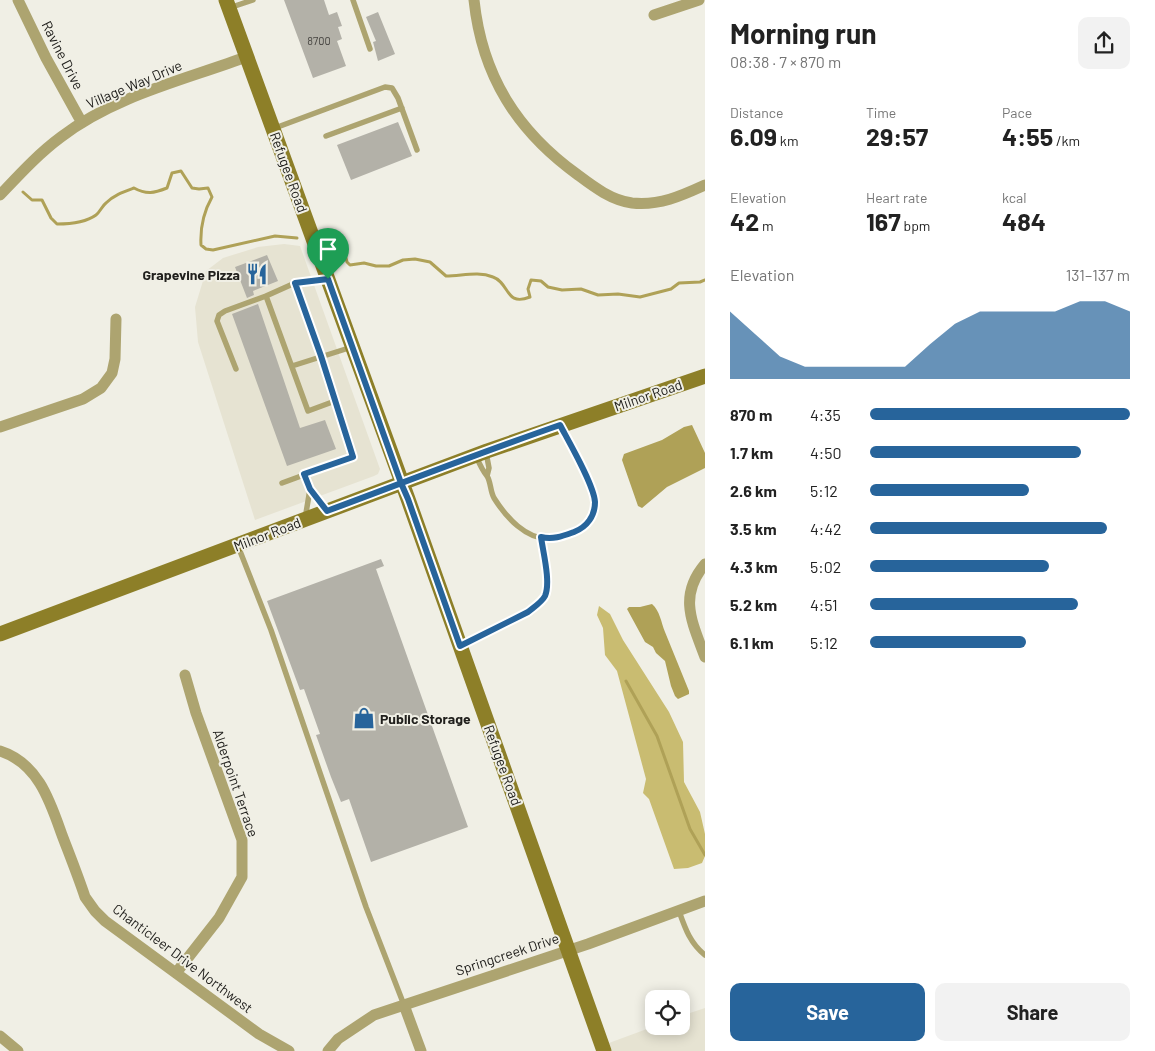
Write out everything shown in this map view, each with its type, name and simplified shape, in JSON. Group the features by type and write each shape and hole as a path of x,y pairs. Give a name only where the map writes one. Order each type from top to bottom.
{"main road":[{"name":"Refugee Road","path":"228,4 604,1051"},
{"name":"Milnor Road","path":"0,634 481,453 705,376"}],"street":[{"name":"Ravine Drive","path":"18,0 46,58 82,123"},
{"path":"474,0 486,56 503,95 519,119 537,140 569,169 604,193 631,203 663,202 705,185"},
{"path":"654,15 699,0"},
{"name":"Village Way Drive","path":"0,195 33,161 60,137 82,123 124,102 205,70 246,57"},
{"path":"0,427 83,399 101,388 112,372 115,360 116,318"},
{"path":"705,564 696,575 688,602 692,621 705,657"},
{"name":"Alderpoint Terrace","path":"176,973 219,918 242,877 242,840 196,713 185,675"},
{"name":"Chanticleer Drive Northwest","path":"0,751 11,754 31,770 46,792 85,897 94,910 105,921 259,1034 289,1051"},
{"name":"Springcreek Drive","path":"328,1051 338,1039 374,1015 569,950 705,901"},
{"path":"404,1005 421,1051"},
{"path":"0,1036 18,1051"}],"lane":[{"path":"228,4 253,0"},
{"path":"353,0 370,48"},
{"path":"273,129 385,87 392,88 402,108 416,150"},
{"path":"326,136 402,108"},
{"path":"236,369 217,321 219,315 295,283 328,279"},
{"path":"282,483 353,457 321,356 295,283"},
{"path":"266,296 308,411 335,401"},
{"path":"292,366 352,346"},
{"path":"481,453 483,473 487,476 493,496 510,520 531,535 549,539 560,537 578,530 590,522 595,503 584,472 560,425"},
{"path":"481,453 489,468 487,476"},
{"path":"304,474 310,489 327,511"},
{"path":"304,520 310,489"},
{"path":"460,646 528,612 545,596 547,585 546,566 541,537"},
{"path":"237,545 271,630 356,880 404,1005"},
{"path":"679,911 690,939 697,949 705,954"}],"shaded area":[{"path":"284,244 300,246 380,469 378,474 374,476 255,520 198,342 195,307 206,271 223,258 258,247"},
{"path":"692,425 705,453 705,468 667,487 642,508 638,506 622,460 624,454 662,440 684,427"},
{"path":"652,604 659,613 689,691 689,694 678,699 671,686 665,661 656,653 653,647 645,642 627,609 629,607"},
{"path":"599,606 610,614 623,640 669,712 683,742 684,782 700,812 705,834 705,856 702,863 688,868 674,869 649,799 643,793 646,779 617,671 605,655 603,628 597,615"},
{"path":"705,1008 705,1051 612,1051 609,1043 645,1030 645,1035 690,1035 690,1013"}],"building":[{"path":"284,0 324,0 329,15 337,12 342,26 338,27 342,39 337,41 346,66 313,78"},
{"path":"378,12 395,54 378,61 373,42 376,41 366,17"},
{"path":"398,122 412,156 351,180 337,145"},
{"name":"Grapevine Pizza","path":"267,255 278,281 253,291 254,295 247,298 235,267"},
{"path":"258,304 300,428 325,420 336,449 287,466 232,314"},
{"path":"381,559 384,566 376,569 468,827 371,862 349,799 341,802 331,777 316,735 320,734 304,689 300,690 267,601"}],"waterway":[{"path":"23,192 32,200 42,200 51,218 57,224 72,223 92,218 112,198 130,189 134,188 143,192 150,192 167,188 172,173 181,171 192,188 208,188 212,197 204,214 201,232 201,245 206,249 213,250 275,236 297,238"},
{"path":"333,239 342,241 347,262 350,265 364,263 376,266 389,266 403,260 415,259 430,262 446,276 476,274 493,277 516,299 530,297 528,289 531,280 541,281 548,287 562,290 581,289 598,295 618,294 640,297 671,289 679,283 705,280"},
{"path":"626,681 657,736 690,829 705,855"}],"place":[{"name":"Grapevine Pizza","path":"257,274"},
{"name":"Public Storage","path":"364,718"}],"route":[{"path":"328,279 295,283 321,356 353,457 304,474 310,489 327,511 401,483 486,451 560,425 584,472 593,495 595,503 590,522 578,530 560,537 549,539 541,537 546,566 547,585 545,596 528,612 460,646 408,499 401,483 328,279"}]}
